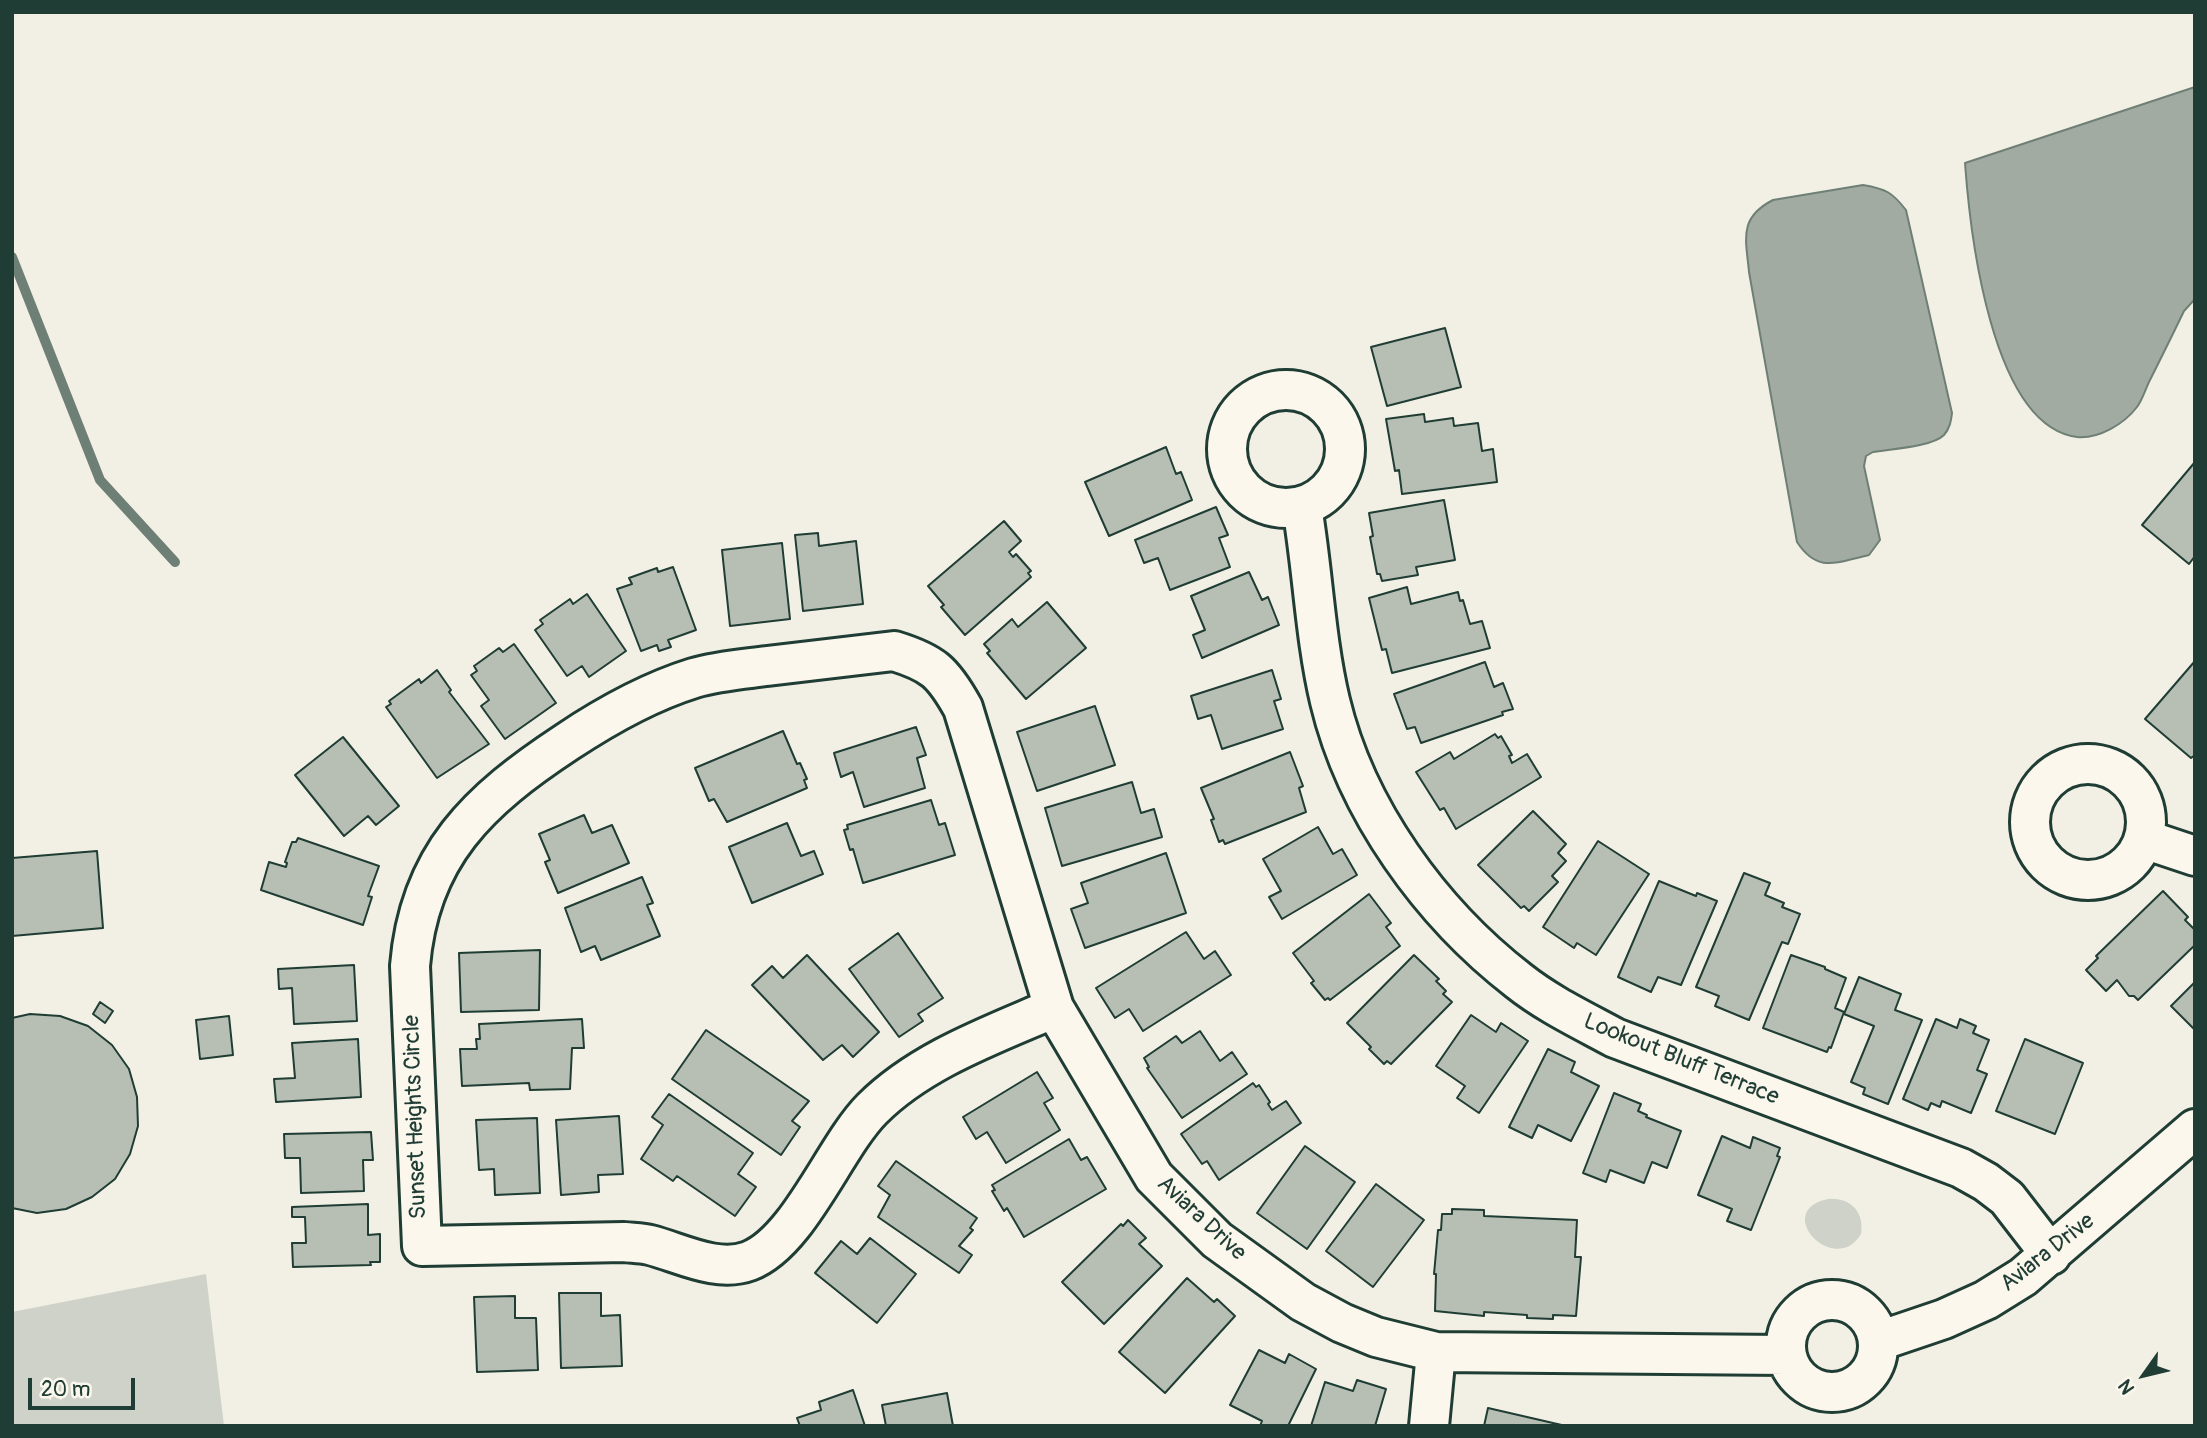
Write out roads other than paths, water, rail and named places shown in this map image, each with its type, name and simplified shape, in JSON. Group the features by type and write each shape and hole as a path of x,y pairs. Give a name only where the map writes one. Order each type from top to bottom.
{"street":[{"name":"Lookout Bluff Terrace","path":"1302,507 1330,701 1345,749 1389,839 1415,876 1459,927 1520,982 1615,1038 1961,1168 2007,1198 2051,1255"},
{"name":"Sunset Heights Circle","path":"933,667 917,658 894,651 696,677 658,691 580,733 519,773 468,822 448,849 432,878 419,908 412,936 410,966 422,1246 624,1242 649,1245 704,1262 730,1265 750,1261 769,1249 792,1225 870,1111 892,1090 924,1069 972,1044 1054,1008"},
{"name":"Aviara Drive","path":"933,667 949,683 963,708 1054,1008 1154,1177 1217,1240 1303,1302 1342,1323 1376,1337 1436,1352 1786,1355"},
{"path":"2144,839 2195,856"},
{"name":"Aviara Drive","path":"1879,1340 1944,1319 1986,1300 2023,1277 2195,1129"},
{"path":"1836,1299 1856,1306 1871,1320 1879,1340 1877,1361 1866,1378 1849,1390 1829,1393 1810,1387 1794,1374 1786,1355 1786,1333 1797,1314 1814,1302 1825,1300 1836,1299"},
{"path":"1429,1426 1436,1352"}],"waterway":[{"path":"12,257 100,480 175,562"}]}
